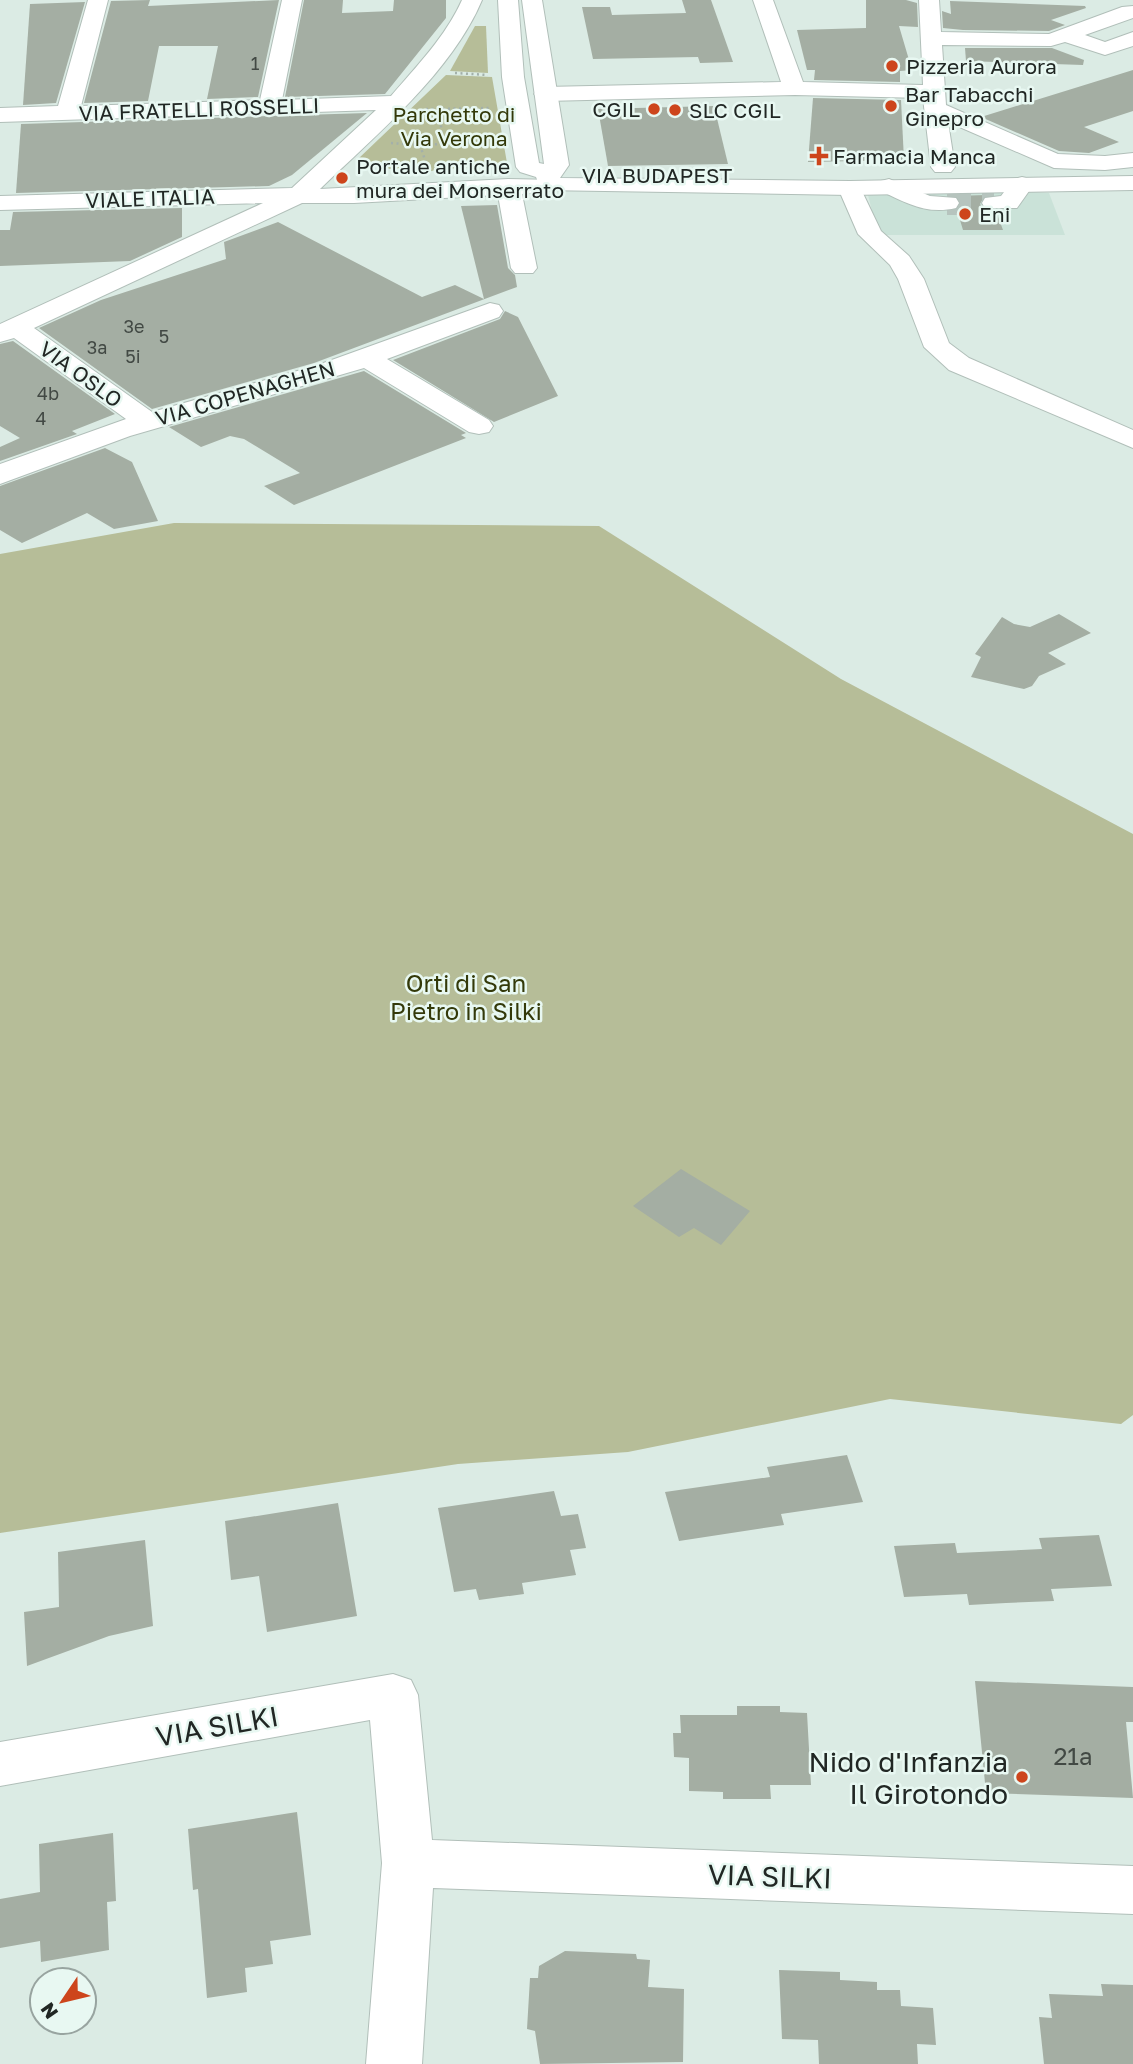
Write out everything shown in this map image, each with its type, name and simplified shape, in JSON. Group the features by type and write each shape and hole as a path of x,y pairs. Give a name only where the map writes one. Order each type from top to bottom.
{"street":[{"path":"68,113 98,0"},
{"path":"269,109 292,0"},
{"path":"8,330 299,195 397,103 441,51 472,0"},
{"path":"508,0 513,77 528,167 548,178 557,165 532,0"},
{"path":"763,0 790,80"},
{"path":"929,0 943,185"},
{"path":"931,38 1051,40 1129,11 1133,12"},
{"path":"1066,35 1105,49 1133,38"},
{"path":"545,94 790,80 935,100 1054,161 1105,163 1133,160"},
{"name":"VIA FRATELLI ROSSELLI","path":"0,115 269,109 397,103"},
{"path":"943,185 995,164 1133,173"},
{"path":"995,164 1013,170 1022,184"},
{"name":"VIA BUDAPEST","path":"299,195 351,185 548,178 864,174 943,185"},
{"name":"VIA BUDAPEST","path":"299,195 354,196 508,186 548,178 850,188 889,186 926,204 943,185"},
{"path":"943,185 1133,183"},
{"path":"994,203 1008,203 1022,184"},
{"path":"508,186 524,268"},
{"path":"850,188 870,234 900,261 911,279 937,347 959,364 1133,440"},
{"name":"VIALE ITALIA","path":"0,203 299,195"},
{"name":"VIA COPENAGHEN","path":"0,475 48,453 146,421 325,372 489,311"},
{"name":"VIA OSLO","path":"8,330 146,421"},
{"path":"365,358 479,426"},
{"name":"VIA SILKI","path":"0,1764 393,1695 408,1863 394,2064"},
{"name":"VIA SILKI","path":"408,1863 1133,1890"}],"path":[{"path":"448,73 496,74"},
{"path":"443,144 439,108 499,108"},
{"path":"386,143 420,145 501,141"},
{"path":"420,145 429,174"}],"shaded area":[{"name":"Eni","path":"1002,190 1049,193 1065,235 878,235 867,191"}],"green space":[{"path":"475,26 486,26 488,73 450,71"},
{"name":"Parchetto di Via Verona","path":"446,75 492,77 507,163 430,171 429,167 390,169 358,159"},
{"name":"Orti di San Pietro in Silki","path":"174,523 599,526 841,679 1133,834 1133,1415 1121,1424 890,1399 628,1452 458,1464 0,1533 0,554"}],"building":[{"path":"150,0 148,6 279,0 258,97 207,99 218,46 159,46 148,101 84,103 111,1"},
{"path":"304,0 343,0 342,13 393,11 394,0 446,0 446,18 385,94 285,97"},
{"path":"682,0 711,0 733,62 700,63 698,57 593,59 582,7 610,7 612,15 686,13"},
{"path":"866,0 906,0 917,3 918,27 899,26 912,70 900,71 900,82 814,80 815,70 807,70 797,30 866,28"},
{"path":"950,1 1086,8 1051,20 1065,25 1049,31 963,30 943,28 942,11 951,14"},
{"path":"85,2 56,103 23,105 30,4"},
{"path":"965,48 1052,48 1084,60 1083,65 966,61"},
{"path":"1133,70 1133,111 1084,127 1119,142 1089,153 1059,151 981,117"},
{"path":"813,98 901,100 904,160 808,162"},
{"path":"714,106 728,164 608,166 598,109"},
{"path":"367,113 292,175 269,186 16,193 21,124"},
{"path":"985,195 980,204 985,211 996,211 1003,230 963,230 957,210 961,202 957,196"},
{"path":"497,205 508,268 515,275 517,287 314,363 152,409 39,328 101,300 226,259 224,242 278,222 422,297 455,285 484,299 461,206"},
{"path":"182,208 182,237 130,261 0,266 0,230 10,230 13,212"},
{"path":"505,311 518,317 558,396 494,422 393,360 500,319"},
{"path":"13,341 115,414 72,431 77,434 0,461 0,447 20,438 0,426 0,344"},
{"path":"364,371 466,433 461,435 466,438 294,505 264,486 300,473 244,439 230,436 201,447 169,427"},
{"path":"105,448 132,462 158,521 114,529 87,513 22,543 0,530 0,486"},
{"path":"1059,614 1091,633 1048,653 1066,664 1039,676 1032,686 1024,689 971,677 981,657 975,654 1002,617 1014,624 1030,627"},
{"path":"681,1169 750,1211 721,1245 694,1228 679,1237 633,1206"},
{"path":"847,1455 863,1502 781,1514 784,1525 679,1541 665,1492 770,1477 767,1467"},
{"path":"554,1491 561,1516 578,1514 586,1548 570,1550 576,1575 522,1583 524,1594 479,1600 476,1589 454,1592 438,1508"},
{"path":"338,1503 357,1616 267,1632 259,1576 231,1580 225,1521"},
{"path":"1099,1535 1112,1586 1051,1589 1054,1601 969,1605 967,1594 904,1597 894,1546 955,1543 957,1553 1042,1549 1039,1538"},
{"path":"145,1540 153,1626 109,1636 27,1666 24,1612 59,1607 58,1552"},
{"path":"975,1681 1133,1687 1133,1722 1126,1722 1133,1798 986,1793"},
{"path":"737,1706 780,1706 780,1712 807,1713 811,1785 770,1785 771,1799 723,1799 723,1792 689,1791 689,1758 674,1757 673,1733 681,1733 680,1715 737,1715"},
{"path":"297,1812 311,1935 270,1941 273,1964 245,1968 247,1992 207,1998 198,1889 193,1890 188,1829"},
{"path":"113,1833 116,1901 107,1902 109,1950 41,1962 40,1941 0,1948 0,1899 40,1892 39,1844"},
{"path":"565,1951 636,1954 637,1959 650,1960 648,1987 684,1989 683,2062 540,2064 535,2031 527,2029 530,1978 538,1978 539,1966"},
{"path":"779,1970 840,1972 840,1980 877,1982 877,1990 900,1990 901,2006 933,2008 936,2045 917,2044 918,2064 819,2064 818,2040 782,2039"},
{"path":"1101,1984 1133,1985 1133,2064 1044,2064 1039,2017 1052,2018 1049,1994 1103,1996"}],"tunnel":[{"path":"947,203 994,203"}],"place":[{"name":"Pizzeria Aurora","path":"892,66"},
{"name":"Bar Tabacchi Ginepro","path":"891,106"},
{"name":"CGIL","path":"654,109"},
{"name":"SLC CGIL","path":"675,110"},
{"name":"Farmacia Manca","path":"819,156"},
{"name":"Portale antiche mura dei Monserrato","path":"342,178"},
{"name":"Eni","path":"965,214"},
{"name":"Nido d'Infanzia Il Girotondo","path":"1022,1777"}]}
